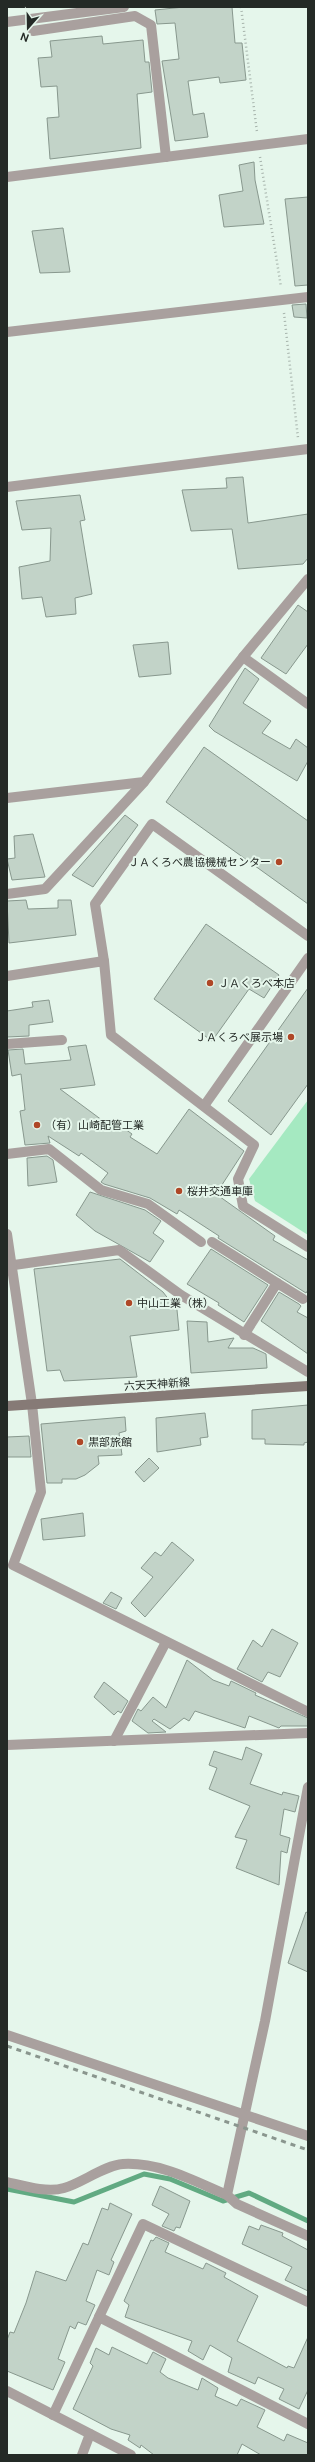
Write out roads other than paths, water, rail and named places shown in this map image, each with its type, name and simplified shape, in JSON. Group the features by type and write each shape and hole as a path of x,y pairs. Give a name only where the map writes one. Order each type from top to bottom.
{"main road":[{"name":"六天天神新線","path":"7,1406 308,1386"}],"street":[{"path":"7,22 124,7"},
{"path":"33,31 135,16 151,25 166,157"},
{"path":"7,177 308,139"},
{"path":"7,332 308,297"},
{"path":"7,487 308,449"},
{"path":"7,894 45,889 144,782 243,657 308,579"},
{"path":"243,657 308,704"},
{"path":"7,798 144,782"},
{"path":"308,936 152,824 95,904 104,961 111,1035 254,1145 238,1179 243,1206 308,1247"},
{"path":"204,1106 308,958"},
{"path":"7,976 104,961"},
{"path":"7,1044 62,1040"},
{"path":"7,1154 49,1149 101,1190 148,1204 201,1242"},
{"path":"7,1234 9,1266 32,1404 41,1492 13,1565 308,1712"},
{"path":"212,1242 303,1299"},
{"path":"9,1266 119,1250 181,1295 244,1335 308,1372"},
{"path":"244,1335 277,1283"},
{"path":"114,1741 166,1642"},
{"path":"7,1745 308,1733"},
{"path":"227,2195 246,2116 266,2021 308,1787"},
{"path":"7,2035 308,2136"},
{"path":"7,2182 35,2188 63,2189 121,2164 142,2164 168,2170 227,2195 237,2204 308,2236"},
{"path":"54,2415 142,2224 308,2302"},
{"path":"99,2317 308,2424"},
{"path":"7,2391 132,2455"},
{"path":"82,2455 90,2434"}],"waterway":[{"path":"7,2189 74,2202 144,2174 170,2179 223,2201 249,2193 308,2221"}],"railway":[{"path":"7,2046 308,2150"}],"place":[{"name":"ＪＡくろべ農協機械センター","path":"279,862"},
{"name":"ＪＡくろべ本店","path":"210,983"},
{"name":"ＪＡくろべ展示場","path":"291,1037"},
{"name":"（有）山崎配管工業","path":"37,1125"},
{"name":"桜井交通車庫","path":"179,1191"},
{"name":"中山工業（株）","path":"129,1303"},
{"name":"黒部旅館","path":"80,1442"}]}
